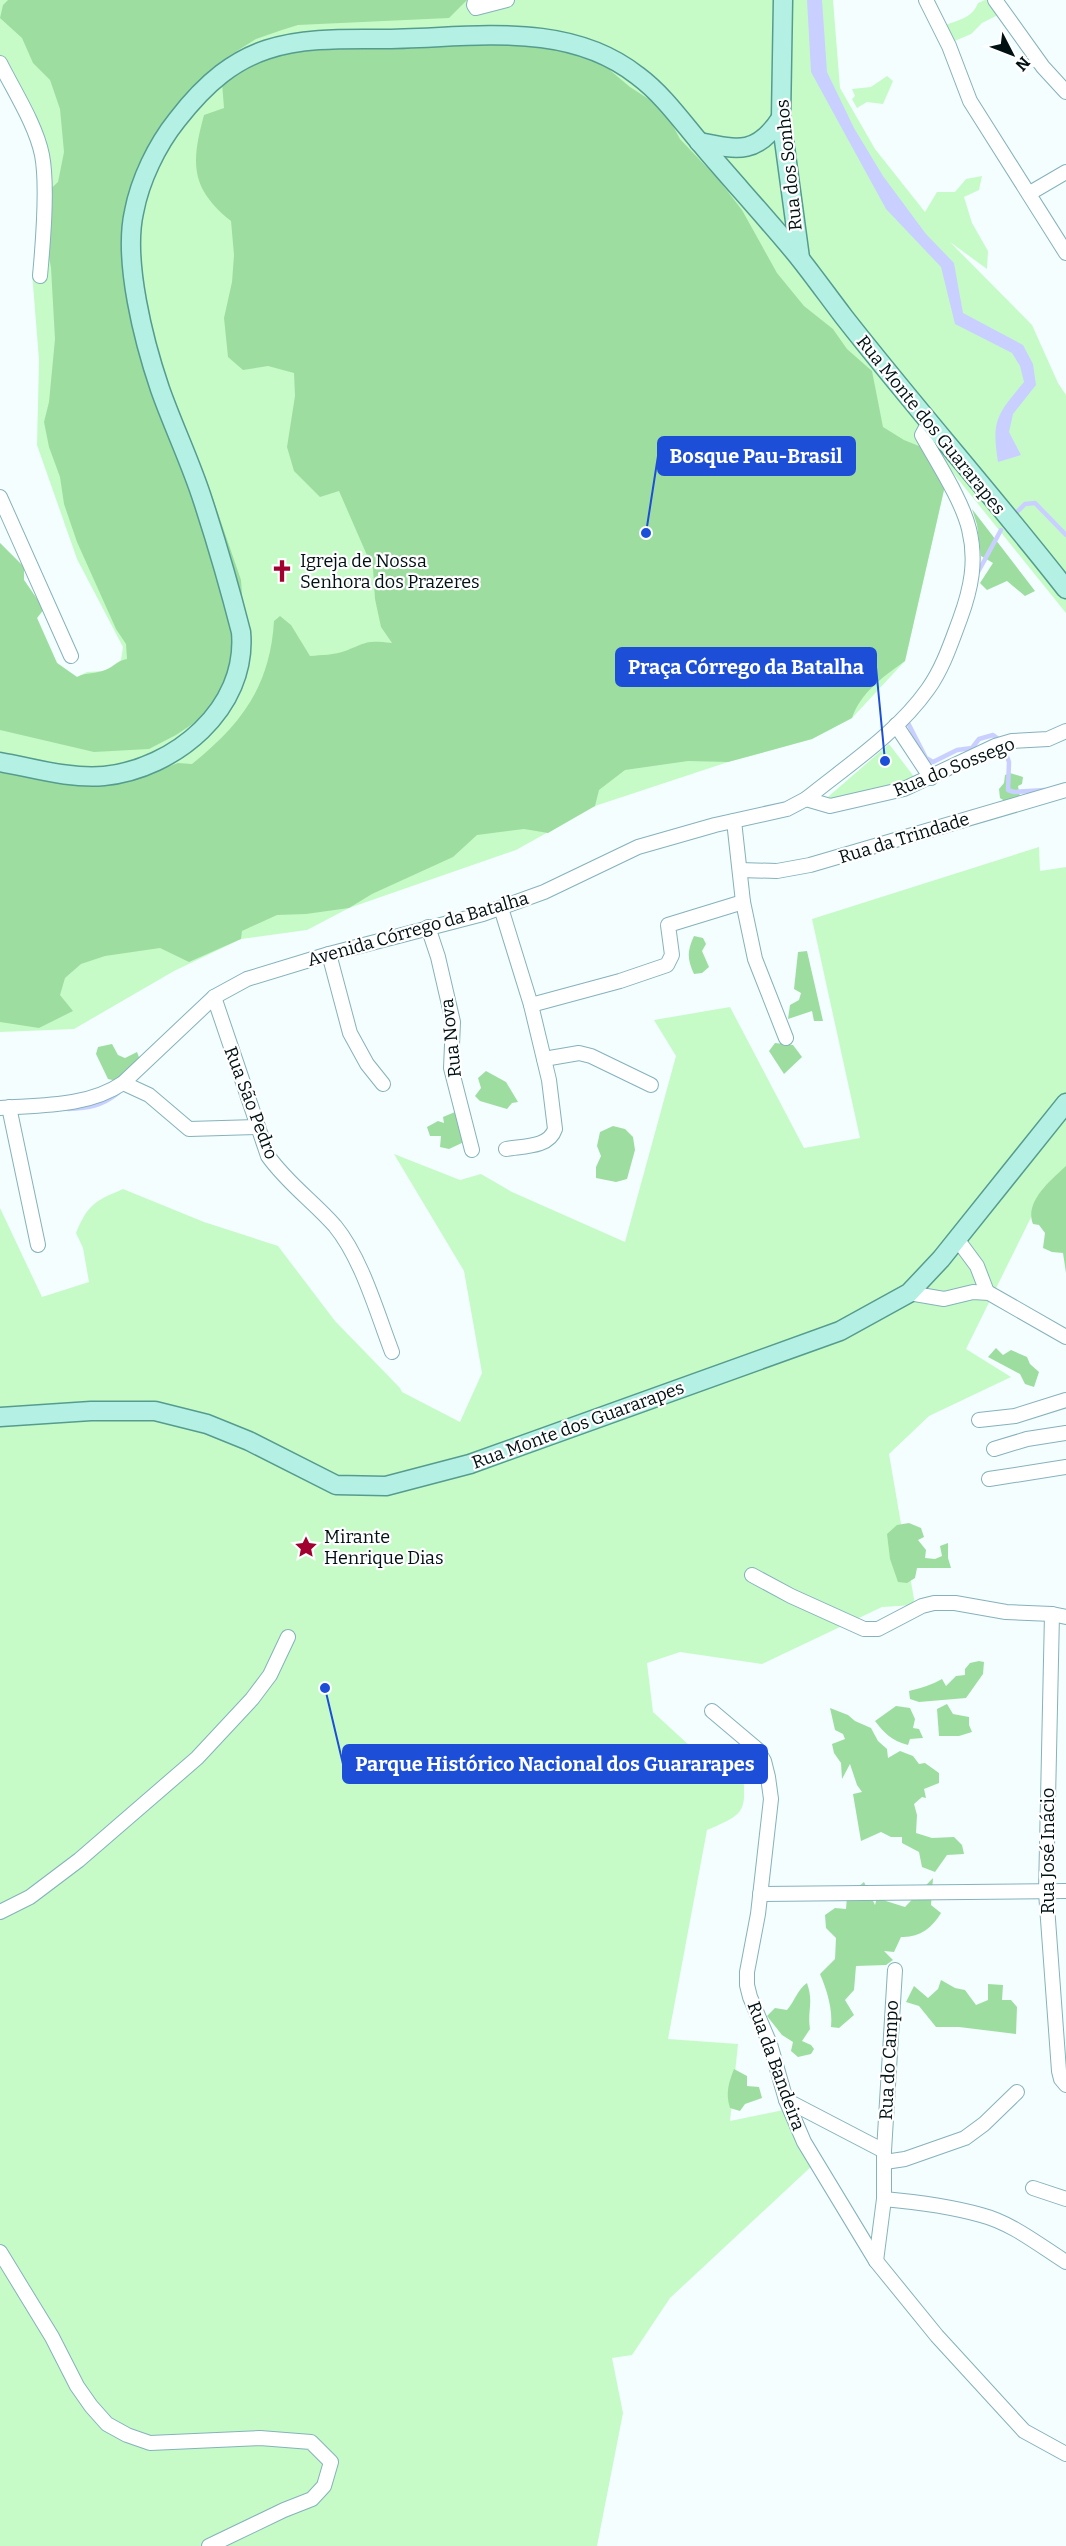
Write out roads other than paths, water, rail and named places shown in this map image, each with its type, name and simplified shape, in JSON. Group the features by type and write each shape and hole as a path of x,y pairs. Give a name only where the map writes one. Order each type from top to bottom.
{"main road":[{"name":"Rua dos Sonhos","path":"783,0 781,118 800,258"},
{"name":"Rua Monte dos Guararapes","path":"0,762 76,776 129,771 159,760 202,731 217,713 229,693 238,668 242,645 239,624 203,500 159,386 136,298 132,262 133,215 146,176 171,127 205,88 225,71 258,51 301,42 348,39 537,36 575,43 622,64 650,85 800,258 929,422 1066,589"},
{"path":"699,142 733,149 751,146 766,138 781,118"},
{"name":"Rua Monte dos Guararapes","path":"0,1417 91,1411 156,1411 207,1424 249,1441 336,1485 386,1486 470,1464 840,1331 909,1293 957,1239 1066,1103"}],"street":[{"path":"475,0 476,8 507,0"},
{"path":"926,0 970,101 1066,253"},
{"path":"995,0 1043,67 1066,92"},
{"path":"0,63 36,136 42,155 44,177 40,276"},
{"path":"1030,193 1066,172"},
{"name":"Avenida Córrego da Batalha","path":"4,1108 96,1097 109,1092 123,1083 214,998 247,980 329,954 501,908 544,892 638,847 787,809 806,800 899,730 944,661 971,585 973,571 969,527 922,435 929,422"},
{"path":"0,497 71,656"},
{"path":"899,730 931,778"},
{"name":"Rua do Sossego","path":"806,800 830,806 904,789 995,746 1012,741 1047,739 1066,731"},
{"name":"Rua da Trindade","path":"740,870 777,871 810,865 1066,790"},
{"path":"734,821 743,902 755,959 786,1038"},
{"path":"531,1005 620,981 667,964 672,955 668,926 743,902"},
{"path":"501,908 531,1005 553,1101 555,1129 546,1142 506,1149"},
{"name":"Rua Nova","path":"428,927 438,957 453,1022 451,1068 472,1150"},
{"path":"329,954 350,1033 367,1064 383,1084"},
{"name":"Rua São Pedro","path":"214,998 268,1156 283,1178 335,1226 346,1243 359,1268 392,1352"},
{"path":"544,1059 585,1054 651,1085"},
{"path":"123,1083 150,1095 189,1129 257,1127"},
{"path":"4,1108 38,1245"},
{"path":"957,1239 977,1266 987,1292"},
{"path":"909,1293 944,1299 973,1292 987,1292 1066,1337"},
{"path":"979,1420 1015,1416 1066,1400"},
{"path":"994,1449 1027,1439 1066,1433"},
{"path":"989,1479 1066,1467"},
{"path":"752,1575 791,1596 864,1629 871,1630 878,1629 922,1606 934,1603 955,1603 1027,1614 1059,1616"},
{"name":"Rua José Inácio","path":"1059,1616 1046,1892 1059,2071 1060,2079 1066,2085"},
{"path":"0,1912 30,1898 79,1860 197,1758 252,1699 270,1675 288,1637"},
{"name":"Rua da Bandeira","path":"712,1711 757,1749 764,1761 771,1800 747,1985 770,2044 786,2100 804,2142 876,2261 937,2336 1024,2431 1066,2454"},
{"path":"760,1894 1066,1891"},
{"name":"Rua do Campo","path":"876,2261 884,2199 895,1970"},
{"path":"885,2156 905,2159 965,2138 984,2124 1017,2092"},
{"name":"Rua do Campo","path":"786,2100 885,2156"},
{"path":"1033,2188 1066,2199"},
{"path":"884,2199 925,2203 981,2215 1020,2233 1066,2262"},
{"path":"0,2252 52,2337 77,2386 107,2424 127,2435 150,2443 260,2438 311,2442 331,2462 324,2486 312,2499 209,2546"}],"water":[{"path":"807,0 822,0 827,72 854,128 883,176 926,234 954,263 963,313 1023,345 1033,364 1036,385 1013,414 1009,432 1021,455 998,462 995,436 996,426 1003,410 1024,382 1020,366 1012,353 955,324 941,267 886,209 811,72"}],"waterway":[{"path":"1018,511 1025,504 1035,503 1066,535"},
{"path":"978,572 1001,530"},
{"path":"907,721 926,758 933,762 957,750 972,748 979,739 993,735 1000,740"},
{"path":"1006,754 1009,762 1008,790 1014,792 1045,790"},
{"path":"68,1109 95,1106 118,1093"}],"place":[{"name":"Bosque Pau-Brasil","path":"646,533"},
{"name":"Igreja de Nossa Senhora dos Prazeres","path":"282,571"},
{"name":"Praça Córrego da Batalha","path":"885,761"},
{"name":"Mirante Henrique Dias","path":"306,1547"},
{"name":"Parque Histórico Nacional dos Guararapes","path":"325,1688"}]}
